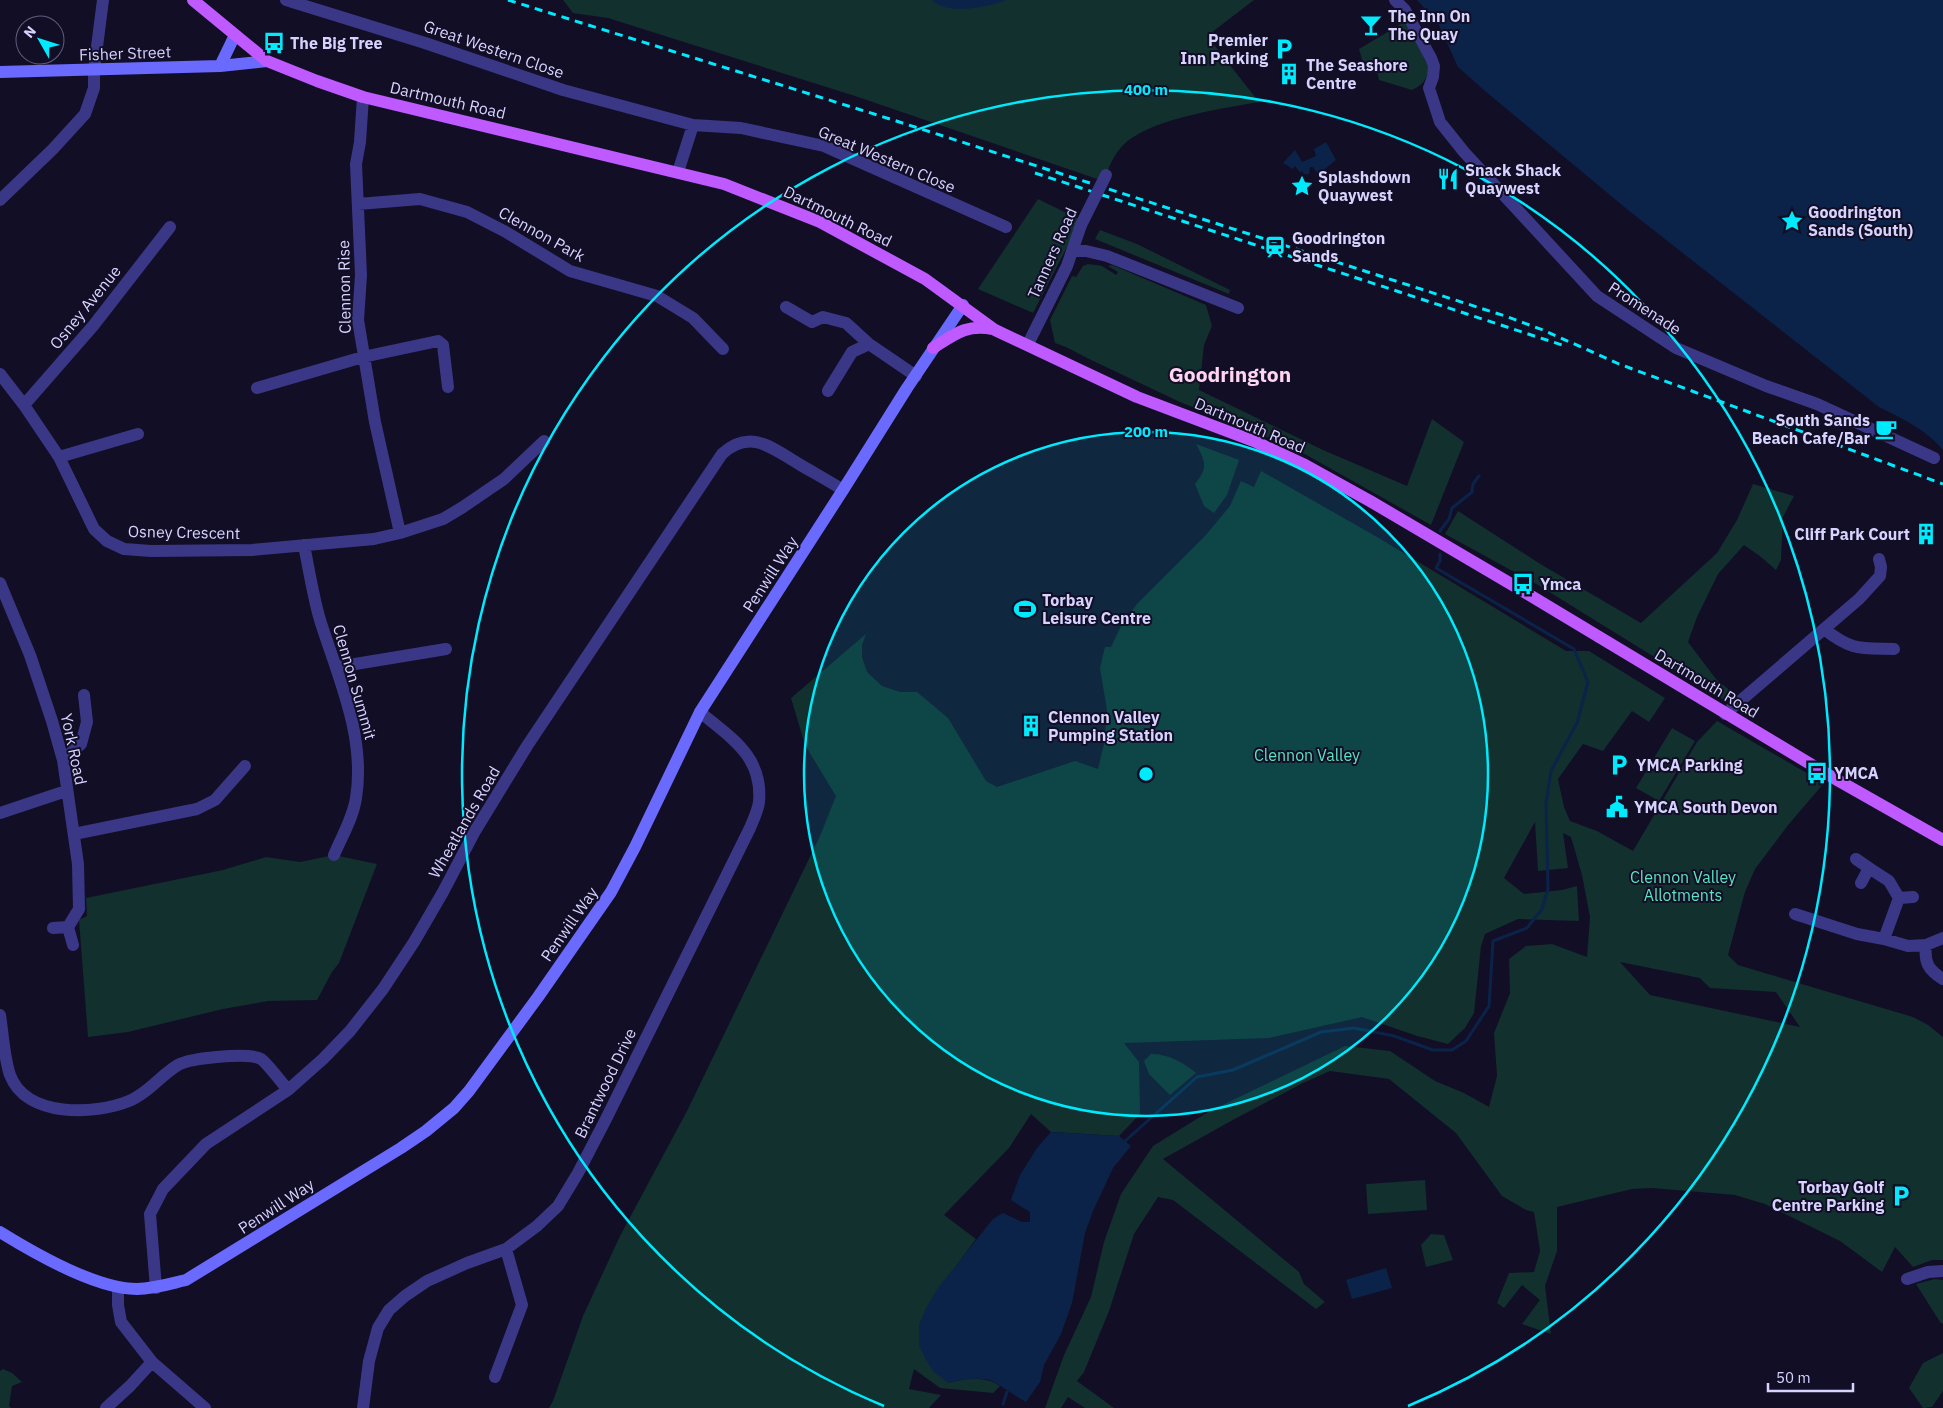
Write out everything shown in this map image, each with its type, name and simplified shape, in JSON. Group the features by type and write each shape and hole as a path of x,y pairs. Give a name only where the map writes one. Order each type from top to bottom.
{"main road":[{"name":"Dartmouth Road","path":"193,0 267,61 317,81 363,96 724,184 820,222 925,279 996,330 1137,397 1256,442 1305,465 1455,551 1725,714 1943,840"},
{"path":"933,348 958,332 978,326 996,330"}],"street":[{"path":"0,200 53,149 85,114 94,88 94,70 102,0"},
{"name":"Great Western Close","path":"286,0 425,43 563,90 693,125 741,128 824,146 1006,227"},
{"name":"Promenade","path":"1394,0 1405,10 1432,58 1434,66 1433,77 1429,88 1440,122 1464,152 1597,296 1676,348 1766,386 1817,404 1934,458"},
{"path":"220,66 235,36"},
{"name":"Fisher Street","path":"0,72 220,66 267,61"},
{"name":"Clennon Rise","path":"363,96 360,142 356,164 361,275 358,320 375,422 400,533"},
{"path":"678,172 693,125"},
{"name":"Tanners Road","path":"1028,344 1073,251 1081,225 1106,175"},
{"name":"Clennon Park","path":"358,204 420,199 466,212 506,232 570,271 657,296 693,318 723,348"},
{"name":"Osney Avenue","path":"24,405 93,326 170,227"},
{"path":"1073,251 1086,251 1107,256 1238,308"},
{"name":"Penwill Way","path":"0,1232 71,1271 118,1287 135,1289 156,1288 186,1280 401,1148 454,1108 482,1075 611,892 635,847 700,712 933,348 963,305"},
{"path":"786,308 812,322 823,318 846,323 869,344 916,376"},
{"path":"256,388 363,357 438,341 443,345 448,387"},
{"path":"828,391 852,352 869,344"},
{"name":"Osney Crescent","path":"0,374 24,405 59,457 94,530 107,541 124,549 151,551 252,550 374,539 400,533 443,518 462,507 504,479 544,441"},
{"path":"59,457 138,434"},
{"name":"Wheatlands Road","path":"156,1288 150,1214 163,1189 206,1144 288,1090 350,1031 383,989 444,892 475,831 527,746 722,454 731,445 744,441 767,444 843,490"},
{"name":"Clennon Summit","path":"304,545 320,619 337,667 358,749 358,778 354,812 334,855"},
{"path":"1725,714 1824,629 1880,576 1881,567 1879,559"},
{"name":"York Road","path":"0,583 30,655 63,760 78,864 79,910 68,927"},
{"path":"1824,629 1852,647 1894,650"},
{"path":"337,667 446,649"},
{"path":"63,760 81,744 86,722 84,695"},
{"name":"Brantwood Drive","path":"363,1408 369,1361 378,1328 389,1310 405,1296 427,1282 468,1263 506,1249 537,1226 558,1206 578,1173 750,828 759,804 758,780 751,760 740,745 700,712"},
{"path":"74,834 197,809 215,800 245,766"},
{"path":"0,813 66,791"},
{"path":"1856,859 1889,881 1899,898"},
{"path":"1861,883 1869,868"},
{"path":"1899,898 1913,897"},
{"path":"1884,938 1899,898"},
{"path":"1795,914 1857,934 1884,938 1908,946 1926,945 1943,938"},
{"path":"53,928 68,927 73,945"},
{"path":"1926,945 1924,958 1934,973 1943,979"},
{"path":"0,1015 10,1075 16,1086 23,1094 38,1103 56,1109 104,1109 131,1101 180,1064 210,1058 247,1055 261,1059 288,1090"},
{"path":"495,1377 522,1305 506,1249"},
{"path":"1908,1279 1928,1272 1943,1271"},
{"path":"118,1287 120,1322 152,1362 205,1408"},
{"path":"106,1408 152,1362"}],"green space":[{"path":"563,0 1254,0 1207,36 1259,102 1184,117 1145,130 1130,139 1119,150 1103,181 855,96 608,18 573,13"},
{"path":"1406,21 1430,66 1424,81 1412,90 1379,80 1376,67 1364,66 1359,49"},
{"path":"1038,199 1081,220 1033,313 978,289"},
{"path":"1100,230 1137,244 1230,290 1229,294 1095,239"},
{"path":"1088,264 1102,266 1116,275 1118,272 1108,266 1112,265 1206,305 1212,326 1204,345 1199,390 1323,450 1407,486 1432,419 1464,442 1431,525 1294,448 1180,402 1055,343 1050,320 1072,276 1076,277 1083,266"},
{"path":"1196,444 1239,460 1227,495 1214,513 1204,506 1195,484 1204,469 1204,460"},
{"name":"Clennon Valley","path":"1261,471 1377,537 1566,651 1589,651 1665,698 1649,722 1632,711 1603,751 1583,744 1558,779 1564,807 1570,821 1597,831 1633,851 1697,742 1717,721 1824,783 1789,824 1755,869 1745,892 1728,955 1738,965 1913,1017 1928,1025 1943,1037 1943,1260 1932,1260 1913,1267 1895,1247 1882,1272 1840,1241 1765,1204 1735,1195 1652,1188 1632,1189 1557,1207 1557,1251 1545,1286 1551,1334 1522,1324 1540,1300 1522,1285 1504,1308 1497,1303 1509,1273 1534,1272 1540,1251 1534,1212 1526,1210 1502,1196 1456,1133 1389,1079 1330,1071 1303,1083 1163,1159 1299,1272 1304,1284 1325,1302 1316,1309 1173,1200 1158,1197 1134,1234 1109,1311 1084,1372 1077,1381 1114,1408 1085,1408 1068,1397 1061,1408 1045,1408 1064,1355 1091,1297 1104,1242 1121,1194 1153,1146 1208,1112 1345,1046 1390,1051 1435,1081 1464,1093 1489,1107 1497,1076 1494,1033 1510,993 1509,959 1526,946 1552,944 1587,957 1590,917 1582,875 1571,837 1563,833 1568,868 1538,871 1535,822 1504,878 1524,894 1562,890 1577,886 1579,921 1518,919 1485,934 1481,946 1474,1013 1465,1028 1448,1044 1417,1036 1362,1017 1269,1038 1124,1043 1139,1062 1140,1114 1119,1136 1051,1132 1031,1114 1009,1148 944,1215 976,1239 959,1262 948,1383 968,1379 982,1379 1000,1386 993,1393 940,1388 914,1369 909,1389 941,1395 929,1408 549,1408 583,1316 620,1236 687,1111 820,836 836,796 805,745 791,698 866,634 862,645 862,657 867,672 882,686 900,692 917,692 948,718 986,781 997,787 1075,761 1098,769 1104,744 1107,710 1100,668 1105,647 1111,647 1121,626 1137,604 1205,536 1230,506 1241,481 1254,487","holes":["1620,962 1700,978 1710,988 1776,992 1800,1027 1650,995"]},
{"path":"1753,484 1794,496 1783,517 1781,560 1776,570 1744,545 1718,574 1697,617 1688,642 1716,679 1733,693 1727,702 1538,585 1445,534 1458,511 1542,565 1641,623 1717,553 1737,520"},
{"path":"1672,728 1695,741 1659,801 1636,788"},
{"path":"334,855 377,864 339,963 317,1000 268,1001 223,1009 128,1032 88,1037 79,920 87,916 86,898 223,870 266,857 300,862"},
{"path":"1151,1054 1175,1059 1196,1073 1170,1095 1149,1074 1144,1061"},
{"path":"1425,1180 1427,1210 1368,1214 1366,1184"},
{"path":"1431,1234 1444,1235 1453,1260 1426,1267 1421,1245"},
{"path":"1935,1279 1943,1280 1943,1324 1916,1284"},
{"path":"1943,1353 1943,1391 1932,1407 1923,1408 1909,1388 1923,1363"},
{"path":"3,1369 12,1373 22,1382 12,1386 9,1406 11,1408 0,1408 0,1371"}],"water":[{"path":"932,0 1006,0 979,7 957,9 947,8"},
{"name":"Goodrington Sands (South)","path":"1417,0 1943,0 1943,450 1921,430 1879,407 1628,210 1485,91 1458,67 1438,23"},
{"path":"1326,142 1336,160 1325,169 1325,174 1318,174 1313,167 1310,167 1309,174 1304,174 1295,166 1293,169 1283,163 1295,150 1302,162 1316,156 1314,149"},
{"path":"1051,1132 1119,1136 1131,1146 1113,1168 1093,1211 1085,1233 1072,1303 1061,1334 1044,1365 1040,1382 1026,1402 988,1380 970,1379 948,1383 933,1371 926,1360 919,1345 919,1325 926,1308 938,1288 993,1219 1003,1213 1022,1222 1030,1222 1030,1212 1011,1200 1020,1175 1037,1148"},
{"path":"1386,1268 1392,1288 1352,1299 1346,1280"}],"waterway":[{"path":"1440,531 1449,519 1452,508 1472,492 1473,484 1479,476"},
{"path":"1125,1141 1197,1077 1233,1070 1321,1032 1354,1028 1394,1036 1433,1050 1452,1050 1466,1041 1489,1006 1493,941 1527,928 1542,909 1548,889 1546,803 1551,771 1577,723 1588,682 1574,649 1436,568 1440,561 1440,554"},
{"path":"1003,1404 1007,1392"}],"railway":[{"path":"508,0 890,119 1505,316 1543,330 1619,364 1943,484"},
{"path":"1035,173 1562,345"}],"place":[{"name":"The Inn On The Quay","path":"1371,25"},
{"name":"The Big Tree","path":"274,43"},
{"name":"Premier Inn Parking","path":"1284,49"},
{"name":"The Seashore Centre","path":"1289,74"},
{"name":"Snack Shack Quaywest","path":"1448,179"},
{"name":"Splashdown Quaywest","path":"1302,186"},
{"name":"Goodrington Sands (South)","path":"1792,221"},
{"name":"Goodrington Sands","path":"1275,247"},
{"name":"South Sands Beach Cafe/Bar","path":"1886,429"},
{"name":"Cliff Park Court","path":"1926,534"},
{"name":"Ymca","path":"1523,584"},
{"name":"Torbay Leisure Centre","path":"1025,609"},
{"name":"Clennon Valley Pumping Station","path":"1031,726"},
{"name":"YMCA Parking","path":"1619,765"},
{"name":"YMCA","path":"1817,773"},
{"name":"YMCA South Devon","path":"1617,807"},
{"name":"Torbay Golf Centre Parking","path":"1901,1196"}],"district":[{"name":"Goodrington","path":"1230,374"}],"park label":[{"name":"Clennon Valley Allotments","path":"1683,886"}]}
